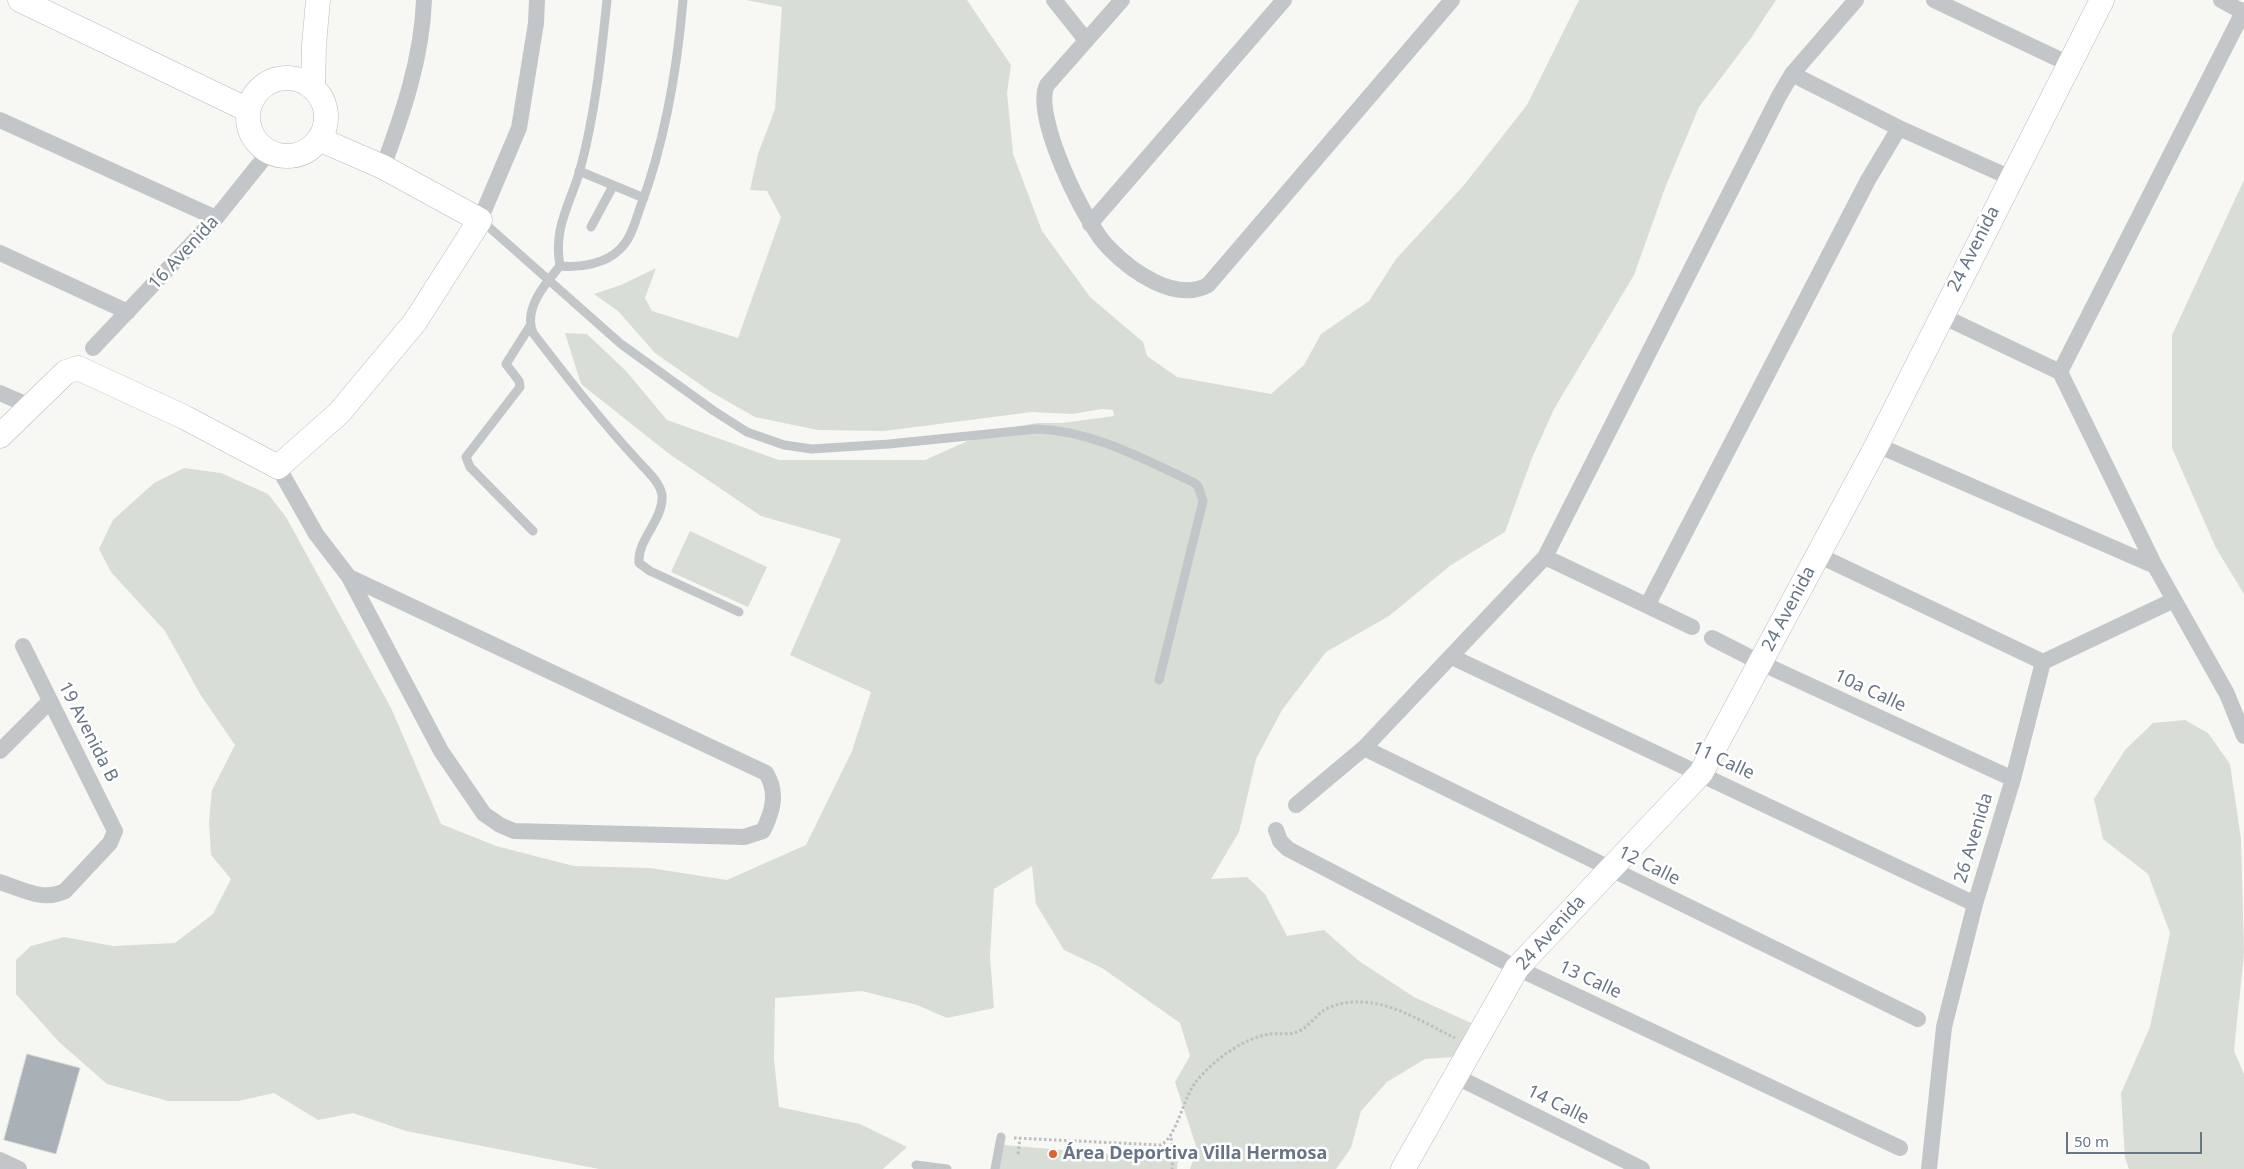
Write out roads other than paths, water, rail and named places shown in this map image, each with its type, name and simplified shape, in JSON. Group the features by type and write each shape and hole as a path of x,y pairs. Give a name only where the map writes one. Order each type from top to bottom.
{"street":[{"path":"20,0 248,110"},
{"path":"304,83 314,45 318,0"},
{"path":"383,167 403,114 417,58 423,25 424,0"},
{"path":"278,467 340,412 415,322 480,220 519,128 536,23 537,0"},
{"path":"1054,0 1086,40"},
{"path":"1122,0 1047,85 1043,94 1055,150 1090,224 1107,247 1130,266 1152,280 1170,288 1182,290 1200,289 1208,285 1452,0"},
{"path":"1090,224 1284,0"},
{"path":"1296,806 1364,748 1545,557 1792,74 1856,0"},
{"path":"1934,0 2069,64"},
{"name":"24 Avenida","path":"1403,1169 1457,1077 1517,968 1701,773 1877,445 1940,315 2102,0"},
{"path":"2060,372 2244,11 2220,0"},
{"path":"1792,74 1899,128 2011,178"},
{"path":"282,78 304,83 322,99 326,112 325,126 320,139 310,149 297,155 282,156 269,152 258,145 251,134 248,110 252,98 260,88 270,81 282,78"},
{"path":"0,120 216,218"},
{"path":"1648,604 1868,180 1899,128"},
{"path":"320,139 383,167 480,220"},
{"name":"16 Avenida","path":"93,348 216,218 269,152"},
{"path":"0,253 128,312"},
{"path":"1940,315 2060,372 2155,566 2227,694 2244,736"},
{"path":"0,436 66,372 74,368 82,369 184,417 278,467 316,534 349,577 441,751 484,814 500,825 514,830 713,837 744,837 763,830 771,811 774,791 766,773 349,577"},
{"path":"0,394 30,406"},
{"path":"1877,445 2155,566"},
{"path":"1818,556 2043,662 2174,600"},
{"path":"1545,557 1648,604 1692,627"},
{"name":"10a Calle","path":"1712,638 1761,663 2013,779"},
{"name":"19 Avenida B","path":"0,882 45,896 58,894 65,890 110,843 114,836 114,826 23,646"},
{"name":"11 Calle","path":"1452,657 1975,904"},
{"name":"26 Avenida","path":"1929,1169 1944,1027 1975,904 2013,779 2043,662"},
{"path":"0,751 50,700"},
{"name":"12 Calle","path":"1364,748 1609,870 1918,1019"},
{"name":"13 Calle","path":"1276,830 1280,841 1288,849 1517,968 1900,1148"},
{"name":"14 Calle","path":"1457,1077 1642,1169"},
{"path":"0,1160 19,1169"}],"lane":[{"path":"533,531 470,467 466,457 520,387 519,381 506,364 530,326 531,309 549,279 560,266 557,240 566,204 580,171 597,86 607,0"},
{"path":"560,266 599,262 620,250 632,231 662,140 679,53 683,0"},
{"path":"580,171 644,198"},
{"path":"591,227 613,186"},
{"path":"480,220 621,344 714,411 747,432 784,445 812,449 889,444 1037,429 1058,430 1114,446 1193,482 1198,486 1202,502 1159,680"},
{"path":"530,326 538,340 612,433 659,486 662,498 661,507 639,554 639,563 650,572 739,612"},
{"path":"995,1169 1001,1137"},
{"path":"916,1165 947,1169"}],"place":[{"name":"Área Deportiva Villa Hermosa","path":"1053,1154"}]}
